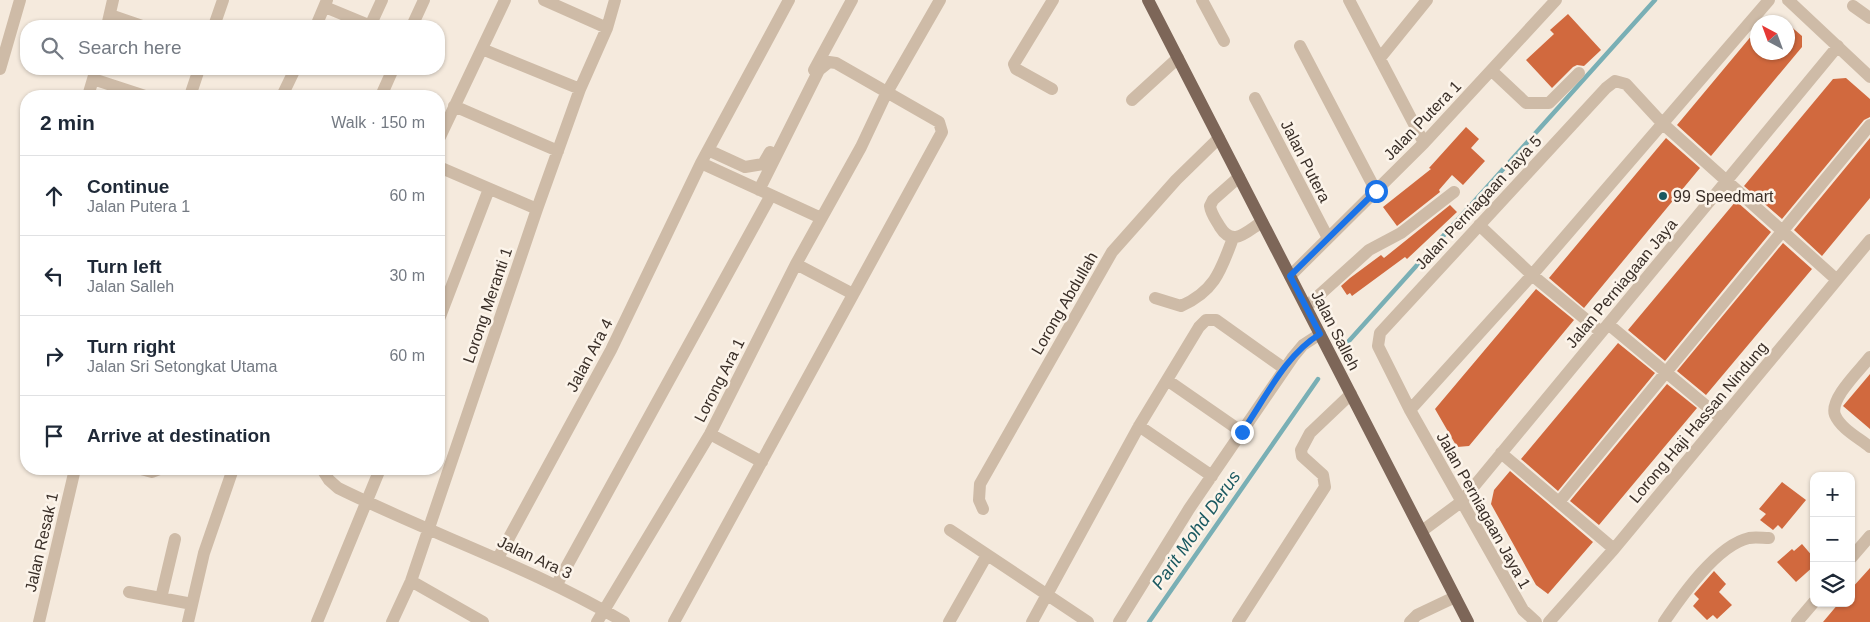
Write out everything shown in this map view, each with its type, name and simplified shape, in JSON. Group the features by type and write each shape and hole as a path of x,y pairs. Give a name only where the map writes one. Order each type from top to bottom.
{"main road":[{"name":"Jalan Salleh","path":"1152,3 1178,58 1468,622"}],"street":[{"path":"0,69 3,47 20,0"},
{"path":"108,20 113,0"},
{"path":"216,20 223,0"},
{"path":"373,20 382,0"},
{"path":"415,20 424,0"},
{"path":"445,125 506,0"},
{"path":"544,0 607,28"},
{"name":"Lorong Meranti 1","path":"392,622 411,581 537,209 580,89 607,28 615,0"},
{"name":"Jalan Ara 4","path":"498,558 611,350 701,163 789,0"},
{"name":"Lorong Ara 1","path":"597,622 710,434 796,264 861,147 886,94 940,0"},
{"path":"1052,89 1016,69 1014,64 1053,0"},
{"path":"1202,0 1224,41"},
{"path":"1350,0 1424,143"},
{"path":"1380,58 1428,0"},
{"name":"Jalan Putera 1","path":"1290,276 1424,143 1556,0"},
{"path":"1410,410 1532,275 1769,0"},
{"path":"1788,0 1870,77"},
{"path":"708,150 746,167 764,164 848,1"},
{"path":"319,20 326,4 358,20"},
{"path":"1853,6 1870,18"},
{"path":"1300,46 1376,191"},
{"name":"Jalan Perniagaan Jaya","path":"1422,531 1461,502 1838,46"},
{"path":"482,49 580,89"},
{"path":"1132,100 1178,58"},
{"path":"674,622 942,132 939,122 886,94 836,64 829,62 824,64 759,190"},
{"path":"1492,71 1526,103 1549,102 1579,73"},
{"path":"90,90 94,75"},
{"path":"96,75 131,90"},
{"path":"192,90 197,75"},
{"path":"285,90 293,75"},
{"path":"384,90 390,75"},
{"name":"Jalan Perniagaan Jaya 5","path":"1410,410 1378,346 1380,333 1615,81 1626,84 1662,123"},
{"name":"Jalan Putera","path":"1255,98 1328,238"},
{"path":"454,106 558,150"},
{"path":"1662,123 1728,180 1782,232 1837,280"},
{"path":"1559,502 1870,125"},
{"name":"Lorong Abdullah","path":"983,509 979,500 980,484 1112,252 1176,180 1219,138"},
{"path":"701,163 822,218"},
{"path":"445,170 537,209"},
{"path":"1239,177 1210,206 1212,215 1224,234 1233,238 1238,237 1262,222"},
{"path":"445,303 489,189"},
{"path":"1306,307 1369,250 1401,233 1454,192"},
{"path":"557,584 771,195"},
{"path":"1479,225 1532,275 1665,373 1722,419"},
{"path":"1156,298 1181,306 1205,292 1222,268 1233,238"},
{"name":"Lorong Haji Hassan Nindung","path":"1549,622 1614,549 1869,243"},
{"path":"796,264 853,294"},
{"path":"1032,622 1139,426 1199,327 1206,320 1216,320 1285,369"},
{"path":"1119,622 1157,558 1285,369 1303,345 1320,334"},
{"path":"1870,357 1842,390 1834,404 1835,415 1843,426 1870,447"},
{"path":"1167,380 1242,432"},
{"path":"1238,622 1325,487 1323,475 1302,456 1304,441 1351,394"},
{"name":"Jalan Perniagaan Jaya 1","path":"1410,410 1523,610 1536,622"},
{"path":"1139,426 1212,476"},
{"path":"710,434 762,462"},
{"path":"1502,453 1614,549"},
{"name":"Jalan Resak 1","path":"39,622 74,475"},
{"path":"188,622 204,553 230,475"},
{"name":"Jalan Ara 3","path":"326,475 338,488 428,530 557,584 624,622"},
{"path":"317,622 378,475"},
{"path":"950,530 1088,622"},
{"path":"1855,553 1870,536"},
{"path":"1664,622 1690,584 1734,545 1749,538 1769,538"},
{"path":"161,598 175,539"},
{"path":"949,622 987,555"},
{"path":"411,581 483,622"},
{"path":"129,592 192,604"},
{"path":"1410,622 1416,615 1455,597"},
{"path":"1797,622 1810,607"}],"building":[{"path":"1568,14 1601,50 1584,66 1577,65 1573,67 1552,88 1526,60 1554,34 1550,30"},
{"path":"1795,30 1802,36 1802,47 1795,55"},
{"path":"1750,38 1750,60 1791,60 1711,156 1677,125"},
{"path":"1846,78 1870,99 1870,117 1864,120 1782,219 1744,186 1833,79"},
{"path":"1466,127 1479,139 1471,148 1485,161 1463,185 1452,175 1439,190 1440,192 1397,226 1383,207 1431,169 1429,168"},
{"path":"1666,138 1700,168 1584,308 1549,278"},
{"path":"1870,138 1870,198 1822,256 1794,230"},
{"path":"1736,201 1771,232 1665,361 1628,330"},
{"path":"1450,205 1457,212 1407,259 1405,257 1352,296 1350,293 1347,295 1341,286 1350,278 1381,255 1384,258"},
{"path":"1783,243 1812,269 1706,395 1677,371"},
{"path":"1536,289 1574,320 1469,446 1457,447 1435,409"},
{"path":"1618,343 1655,373 1558,491 1521,459"},
{"path":"1870,374 1870,429 1843,406"},
{"path":"1667,384 1697,408 1599,525 1570,501"},
{"path":"1510,471 1593,542 1548,594 1536,585 1491,504 1494,490"},
{"path":"1782,482 1806,500 1782,529 1778,525 1773,530 1760,520 1766,514 1759,509"},
{"path":"1802,544 1810,553 1810,570 1796,582 1777,562 1792,549 1794,551"},
{"path":"1870,568 1870,622 1823,622 1836,607 1855,607 1855,585"},
{"path":"1714,571 1726,584 1719,592 1732,605 1717,619 1713,615 1707,620 1693,606 1699,599 1694,594"}],"waterway":[{"path":"1348,342 1655,0"},
{"name":"Parit Mohd Derus","path":"1149,622 1318,379"}],"place":[{"name":"99 Speedmart","path":"1663,196"}],"route":[{"path":"1242,432 1293,357 1303,345 1320,334 1290,276 1376,191"}]}
